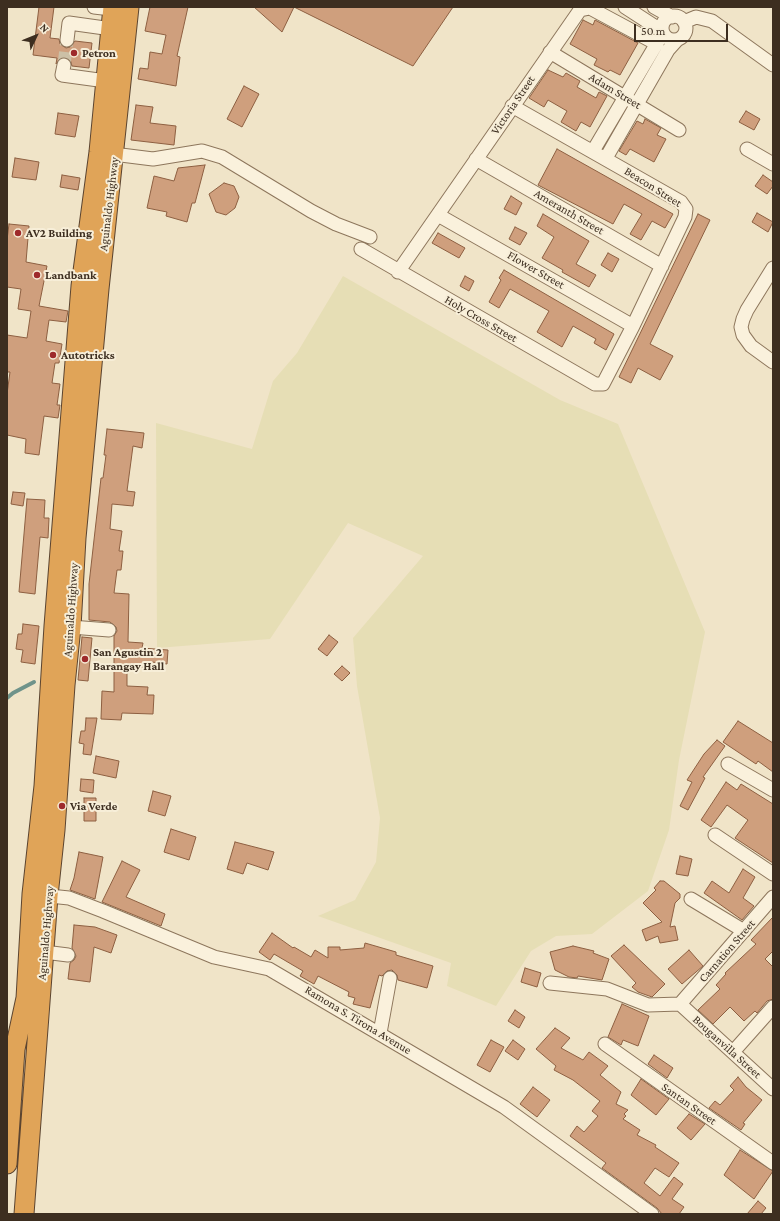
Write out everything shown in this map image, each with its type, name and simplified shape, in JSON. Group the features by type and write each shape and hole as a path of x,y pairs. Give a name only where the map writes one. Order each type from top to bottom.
{"highway":[{"name":"Aguinaldo Highway","path":"7,1164 15,1049 26,998 40,895 55,830 65,685 62,627 69,537 90,288 107,153 121,9"},
{"name":"Aguinaldo Highway","path":"107,153 106,80 119,30"},
{"name":"Aguinaldo Highway","path":"24,1214 44,952 40,895"}],"street":[{"path":"94,7 121,9"},
{"path":"625,7 661,36 668,39 677,40"},
{"path":"606,158 668,50 684,35 686,31 678,19 654,7"},
{"name":"Victoria Street","path":"398,272 576,14 584,8 594,10 661,36"},
{"path":"593,151 661,36 664,22 696,17 712,22 773,65"},
{"path":"67,40 69,23 119,30"},
{"name":"Adam Street","path":"550,52 680,130"},
{"path":"64,64 62,75 106,80"},
{"name":"Beacon Street","path":"512,106 606,158 684,205 686,209 685,217 634,326 603,384"},
{"path":"747,149 773,164"},
{"path":"107,153 153,158 202,151 222,157 311,211 336,224 370,237"},
{"name":"Ameranth Street","path":"476,159 662,266"},
{"name":"Flower Street","path":"438,214 634,326"},
{"name":"Holy Cross Street","path":"361,249 398,272 595,384 603,384"},
{"path":"773,268 743,319 743,335 751,346 773,362"},
{"path":"62,627 109,630"},
{"path":"728,764 773,790"},
{"path":"715,835 773,874"},
{"name":"Ramona S. Tirona Avenue","path":"40,895 69,898 103,910 214,956 269,969 504,1107 652,1214"},
{"name":"Carnation Street","path":"680,1004 773,898"},
{"path":"691,899 744,931"},
{"path":"44,952 68,955"},
{"path":"380,1033 390,978"},
{"path":"550,982 607,989 648,1005 680,1004"},
{"name":"Bouganvilla Street","path":"680,1004 773,1089"},
{"path":"733,1052 773,1007"},
{"name":"Santan Street","path":"605,1044 773,1163"}],"shaded area":[{"path":"343,276 560,400 618,424 705,632 679,760 669,830 648,891 592,934 556,936 531,951 496,1006 447,986 451,963 318,916 355,900 376,862 380,818 357,686 353,638 423,556 348,523 270,639 157,648 156,423 252,449 273,381 297,353"}],"building":[{"path":"39,7 54,7 50,38 59,39 60,44 66,48 70,47 75,41 92,43 89,68 72,66 70,59 66,57 61,58 56,64 57,58 33,55"},
{"path":"150,7 188,7 177,56 180,57 176,86 138,79 140,68 148,69 150,52 162,54 166,35 145,31"},
{"path":"254,7 294,7 282,32"},
{"path":"294,7 453,7 413,66"},
{"path":"583,20 593,25 595,20 638,43 620,75 610,70 608,72 594,65 597,59 570,44"},
{"path":"548,70 563,77 566,73 580,81 577,87 596,98 599,92 607,96 590,127 581,122 576,131 561,122 567,111 548,100 544,107 529,98"},
{"path":"244,86 259,94 242,127 227,119"},
{"path":"136,105 153,107 150,123 176,126 174,145 131,140"},
{"path":"746,111 760,119 754,130 739,122"},
{"path":"58,113 79,116 75,137 55,134"},
{"path":"645,119 661,128 657,135 666,139 654,162 630,149 626,155 619,151 637,121 643,124"},
{"path":"557,149 673,214 665,228 652,221 641,240 630,234 642,214 624,204 613,224 538,185"},
{"path":"15,158 39,162 36,180 12,177"},
{"path":"205,165 195,203 192,203 187,222 166,216 167,212 147,208 154,176 174,181 178,168"},
{"path":"62,175 80,178 78,190 60,187"},
{"path":"763,175 773,182 773,186 767,194 755,186"},
{"path":"224,183 234,186 239,197 235,208 226,215 216,212 209,194"},
{"path":"511,196 522,203 516,215 504,209"},
{"path":"757,213 773,222 768,232 752,222"},
{"path":"543,214 589,241 576,264 596,275 589,287 562,272 563,270 542,258 554,237 537,226"},
{"path":"698,214 710,220 650,344 673,356 660,380 638,368 631,383 619,377"},
{"path":"9,224 29,226 26,262 47,266 39,306 68,311 66,322 49,320 46,341 62,344 59,363 55,363 52,383 60,384 57,405 60,405 58,418 44,416 39,455 25,453 26,439 7,435 7,394 10,372 7,372 7,335 27,338 31,311 18,309 21,289 7,287 7,240"},
{"path":"515,227 527,233 520,245 509,239"},
{"path":"438,233 465,248 459,258 432,243"},
{"path":"608,253 619,259 612,272 601,265"},
{"path":"504,270 614,334 606,350 594,343 596,339 573,326 562,347 537,332 549,311 510,289 499,308 489,302 501,280 499,278"},
{"path":"465,276 474,281 469,291 460,286"},
{"path":"107,429 144,433 142,448 133,446 127,491 135,492 133,506 112,504 110,529 122,531 119,551 123,551 121,570 117,570 114,593 129,594 128,642 143,643 142,648 168,650 167,664 152,662 152,667 127,667 127,686 148,687 147,695 154,695 153,714 122,713 121,720 101,719 102,691 114,692 114,636 117,631 116,627 110,622 89,620 89,584 101,478 103,478 106,455 104,455"},
{"path":"13,492 25,493 23,506 11,504"},
{"path":"27,499 45,500 44,518 49,518 48,538 40,537 35,594 19,592"},
{"path":"23,624 39,626 35,664 21,662 23,650 16,649 18,634 22,634"},
{"path":"329,635 338,642 327,656 318,649"},
{"name":"San Agustin 2 Barangay Hall","path":"82,637 92,638 88,681 78,680"},
{"path":"342,666 350,673 342,681 334,674"},
{"path":"86,718 97,718 91,755 83,754 84,744 79,743 81,731 85,731"},
{"path":"738,721 773,743 773,772 758,761 756,764 723,742"},
{"path":"717,740 725,746 703,777 705,778 688,810 680,806 692,782 687,780 704,754"},
{"path":"96,756 119,761 116,778 93,773"},
{"path":"81,779 94,780 93,793 80,791"},
{"path":"726,782 737,790 741,784 773,804 773,863 735,838 748,820 727,805 711,827 701,820"},
{"path":"153,791 171,796 165,816 148,811"},
{"path":"84,798 96,798 96,821 84,821"},
{"path":"171,829 196,837 189,860 164,852"},
{"path":"235,842 274,852 268,870 247,863 243,874 227,869"},
{"path":"79,852 103,857 95,899 70,890"},
{"path":"680,856 692,859 688,876 676,874"},
{"path":"122,861 140,870 126,897 165,914 161,926 102,902"},
{"path":"743,869 755,877 743,898 754,906 742,920 704,893 712,881 729,893"},
{"path":"660,881 664,881 680,894 680,898 675,903 670,927 675,926 678,940 660,943 658,936 646,941 642,930 662,922 643,903 656,890 654,888"},
{"path":"773,917 773,951 765,959 773,967 773,999 767,1001 757,1013 755,1011 744,1021 730,1007 713,1024 698,1010 720,989 716,985 726,974 725,973 756,944 751,940"},
{"path":"74,925 95,927 117,935 111,953 94,947 90,982 68,979 70,963 76,956 72,948"},
{"path":"272,933 293,948 294,947 311,957 315,950 328,958 328,947 340,947 340,950 364,948 365,943 396,952 396,955 433,966 427,988 398,980 397,975 392,970 387,971 382,976 379,975 370,1008 353,1004 355,998 348,996 349,992 318,976 314,984 300,976 303,971 274,954 270,960 259,952"},
{"path":"624,945 665,984 652,997 638,992 632,987 636,983 611,956"},
{"path":"573,946 594,951 593,953 609,959 602,980 578,976 577,978 569,977 555,970 550,952"},
{"path":"689,950 703,966 682,984 668,969"},
{"path":"525,968 541,973 537,987 521,982"},
{"path":"622,1004 649,1016 638,1046 623,1040 621,1045 608,1037"},
{"path":"515,1010 525,1017 519,1028 508,1021"},
{"path":"555,1028 570,1038 561,1048 583,1060 589,1052 608,1066 600,1075 621,1092 616,1104 628,1110 624,1114 626,1116 623,1119 640,1130 637,1135 656,1145 655,1147 679,1163 669,1177 655,1168 644,1183 660,1196 674,1177 683,1184 672,1199 684,1207 679,1214 662,1214 657,1208 602,1168 606,1163 570,1136 577,1126 584,1132 598,1116 592,1111 600,1101 573,1080 554,1070 556,1066 536,1049"},
{"path":"491,1040 504,1047 490,1072 477,1065"},
{"path":"513,1040 525,1049 518,1060 505,1051"},
{"path":"654,1055 673,1068 667,1078 648,1064"},
{"path":"738,1077 746,1087 762,1100 743,1123 745,1124 741,1130 709,1108 715,1101 720,1105 734,1090 730,1086"},
{"path":"641,1079 669,1099 656,1115 631,1095"},
{"path":"533,1087 550,1100 537,1117 520,1104"},
{"path":"689,1114 705,1124 691,1140 677,1128"},
{"path":"740,1150 773,1171 754,1199 724,1175"},
{"path":"758,1201 766,1208 761,1214 747,1214"}],"waterway":[{"path":"7,698 13,693 34,682"}],"tunnel":[{"path":"64,65 67,40"}],"place":[{"name":"Petron","path":"74,53"},
{"name":"AV2 Building","path":"18,233"},
{"name":"Landbank","path":"37,275"},
{"name":"Autotricks","path":"53,355"},
{"name":"San Agustin 2 Barangay Hall","path":"85,659"},
{"name":"Via Verde","path":"62,806"}]}
